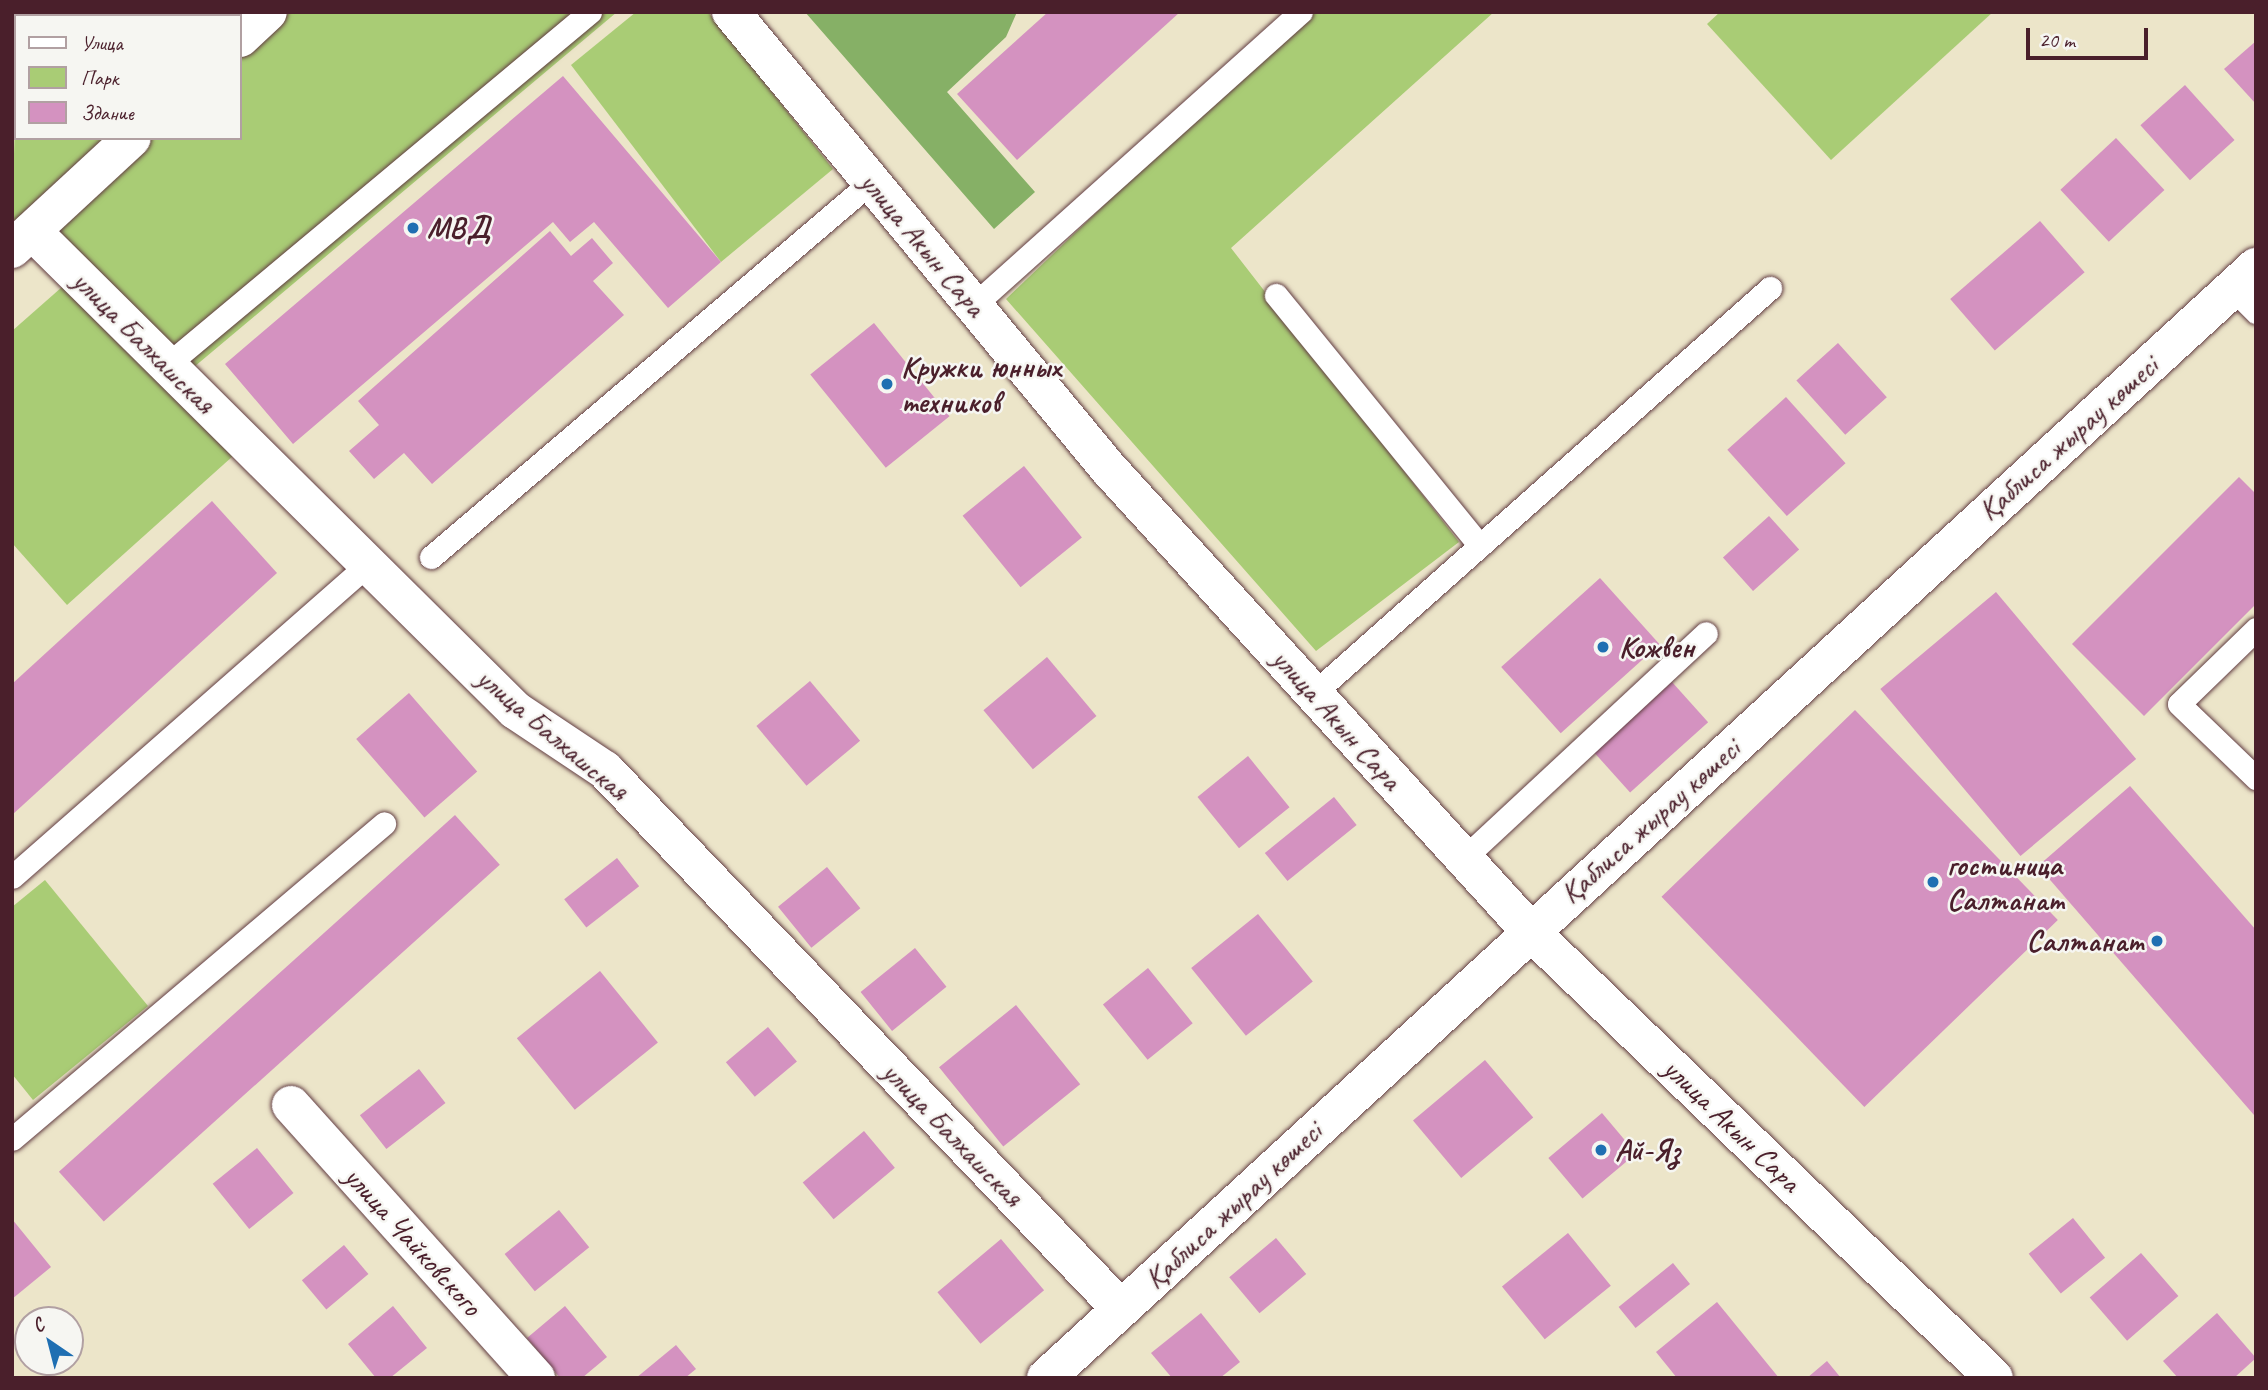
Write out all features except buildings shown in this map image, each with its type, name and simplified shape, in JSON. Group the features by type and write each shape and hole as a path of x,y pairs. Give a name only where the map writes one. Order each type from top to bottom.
{"street":[{"path":"242,36 268,12"},
{"name":"улица Акын Сара","path":"732,12 1108,468 1530,931 1994,1378"},
{"path":"18,243 130,140"},
{"name":"улица Балхашская","path":"18,243 167,365 515,710 605,770 1120,1308"},
{"name":"Қаблиса жырау көшесі","path":"1046,1378 1530,931 2248,289"},
{"name":"улица Чайковского","path":"291,1105 536,1378"}],"lane":[{"path":"167,365 590,12"},
{"path":"974,305 1301,12"},
{"path":"431,557 872,181"},
{"path":"1314,693 1770,288"},
{"path":"1276,295 1480,546"},
{"path":"12,877 368,565"},
{"path":"2256,629 2179,704 2256,778"},
{"path":"1464,858 1706,633"},
{"path":"12,1139 384,823"}],"green space":[{"path":"95,12 243,12 167,14 93,14"},
{"path":"290,12 617,12 194,367 53,229 150,140 242,140 242,56"},
{"path":"636,12 708,12 833,169 721,262 571,65"},
{"path":"805,12 1017,12 1006,37 947,92 1035,192 994,229"},
{"path":"1306,12 1494,12 1231,248 1459,542 1316,651 1006,299"},
{"path":"1720,12 1993,12 1831,160 1707,24"},
{"path":"14,140 103,140 12,223"},
{"path":"62,287 233,456 67,605 12,543 12,331"},
{"path":"45,880 148,1006 33,1100 12,1074 12,907"}],"place":[{"name":"МВД","path":"413,228"},
{"name":"Кружки юнных техников","path":"887,384"},
{"name":"Кожвен","path":"1603,647"},
{"name":"гостиница Салтанат","path":"1933,882"},
{"name":"Салтанат","path":"2157,941"},
{"name":"Ай-Яз","path":"1601,1150"}]}
